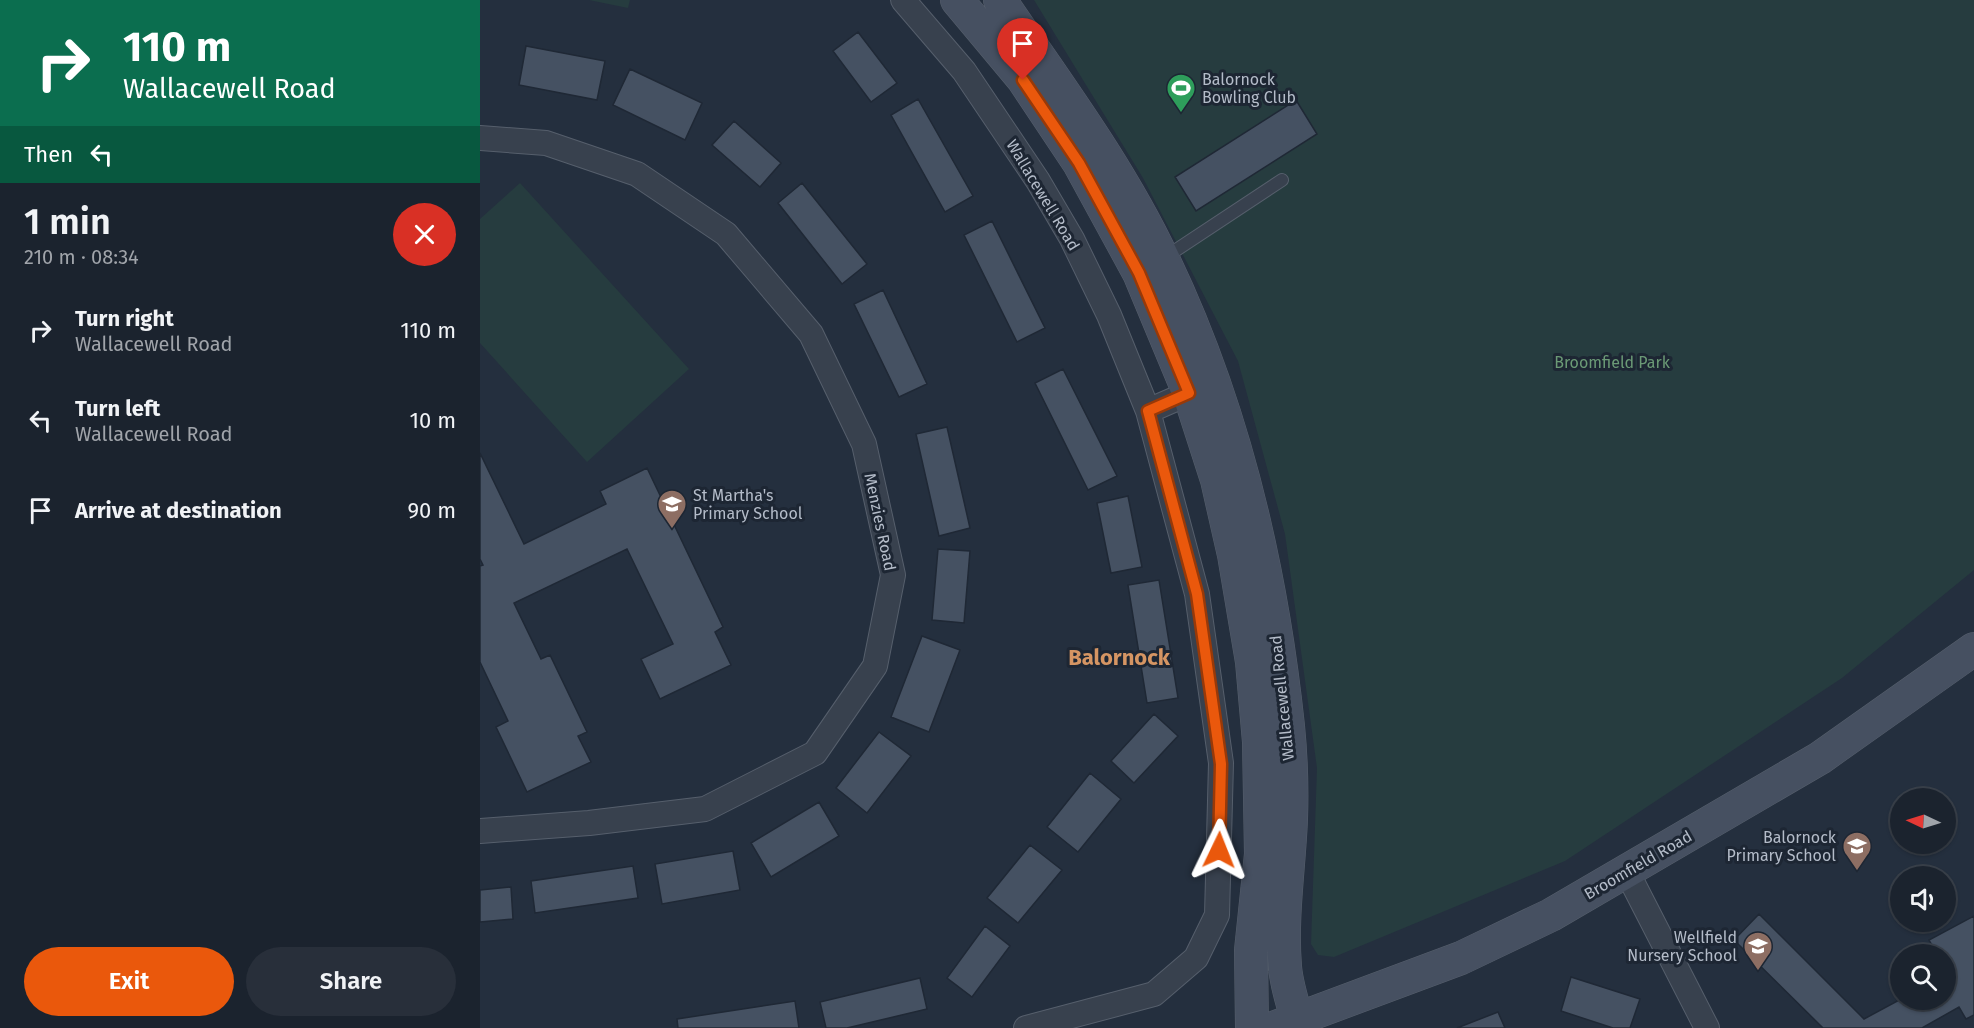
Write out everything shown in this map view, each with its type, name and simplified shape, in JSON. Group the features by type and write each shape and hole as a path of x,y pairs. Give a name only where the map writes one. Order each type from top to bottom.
{"street":[{"name":"Wallacewell Road","path":"903,0 964,71 1038,181 1072,239 1109,315 1148,411 1197,594 1221,764 1217,915 1196,958 1154,994 1026,1028"},
{"name":"Wallacewell Road","path":"957,0 1023,80 1079,163 1202,387 1217,480 1234,555 1252,662 1259,742 1261,854 1251,950 1251,1028"},
{"name":"Wallacewell Road","path":"1000,0 1105,153 1163,258 1202,387 1250,501 1274,619 1287,718 1291,816 1284,916 1285,1024"},
{"name":"Menzies Road","path":"480,138 546,143 637,174 726,234 811,334 864,444 893,575 875,666 815,753 705,809 589,823 480,831"},
{"path":"1148,411 1202,387"},
{"name":"Broomfield Road","path":"1285,1024 1461,958 1551,915 1820,758 1974,649"},
{"path":"1627,872 1707,1028"}],"lane":[{"path":"1163,258 1282,180"}],"green space":[{"path":"589,0 630,0 628,8"},
{"name":"Broomfield Park","path":"1034,0 1974,0 1974,570 1842,678 1565,861 1334,957 1318,955 1311,944 1317,768 1285,534 1238,361 1143,178"},
{"path":"520,183 689,369 587,462 480,343 480,219"}],"building":[{"path":"858,32 897,83 871,102 833,51"},
{"path":"526,46 605,61 597,100 519,85"},
{"path":"630,69 702,103 685,140 613,105"},
{"path":"918,99 973,196 945,212 891,115"},
{"path":"1296,100 1317,134 1196,211 1175,177"},
{"path":"734,121 781,163 760,187 712,145"},
{"path":"802,183 867,264 842,284 778,203"},
{"path":"992,221 1045,328 1017,342 964,235"},
{"path":"883,290 927,384 899,397 854,304"},
{"path":"1063,369 1117,476 1088,490 1035,383"},
{"path":"947,427 970,528 939,536 916,434"},
{"path":"480,453 524,544 606,504 600,491 647,468 723,627 715,632 731,665 660,699 641,659 673,644 627,549 514,603 541,659 550,655 587,732 578,736 591,762 527,792 496,727 508,721 480,662 480,566 483,565 480,559"},
{"path":"1128,496 1142,567 1111,573 1097,503"},
{"path":"938,549 970,551 964,623 932,620"},
{"path":"1159,580 1178,698 1147,703 1128,585"},
{"path":"922,636 960,650 929,732 891,717"},
{"path":"1154,714 1178,736 1134,783 1111,761"},
{"path":"879,732 911,756 867,813 836,788"},
{"path":"1090,773 1121,799 1078,852 1047,827"},
{"path":"819,802 839,836 771,877 751,843"},
{"path":"1030,845 1062,870 1018,923 987,898"},
{"path":"733,851 740,890 662,904 655,864"},
{"path":"633,866 638,898 535,913 531,881"},
{"path":"511,887 513,919 480,922 480,890"},
{"path":"1759,914 1864,1019 1890,1005 1890,1010 1954,1010 1922,1028 1823,1028 1734,940"},
{"path":"1974,916 1974,1015 1966,1019 1959,1007 1956,1009 1956,944 1931,944 1929,940 1944,932 1956,932 1956,926"},
{"path":"985,926 1010,946 972,997 947,978"},
{"path":"1571,977 1640,999 1630,1028 1613,1028 1561,1011"},
{"path":"920,978 927,1009 847,1028 826,1028 820,1002"},
{"path":"795,1001 799,1028 678,1028 677,1019"},
{"path":"1498,1012 1505,1028 1457,1028"}],"place":[{"name":"Balornock Bowling Club","path":"1181,114"},
{"name":"St Martha's Primary School","path":"672,530"},
{"name":"Balornock Primary School","path":"1857,872"},
{"name":"Wellfield Nursery School","path":"1758,972"}],"district":[{"name":"Balornock","path":"1119,657"}],"route":[{"path":"1023,80 1079,163 1139,273 1189,393 1148,411 1197,594 1221,764 1219,850"}]}
